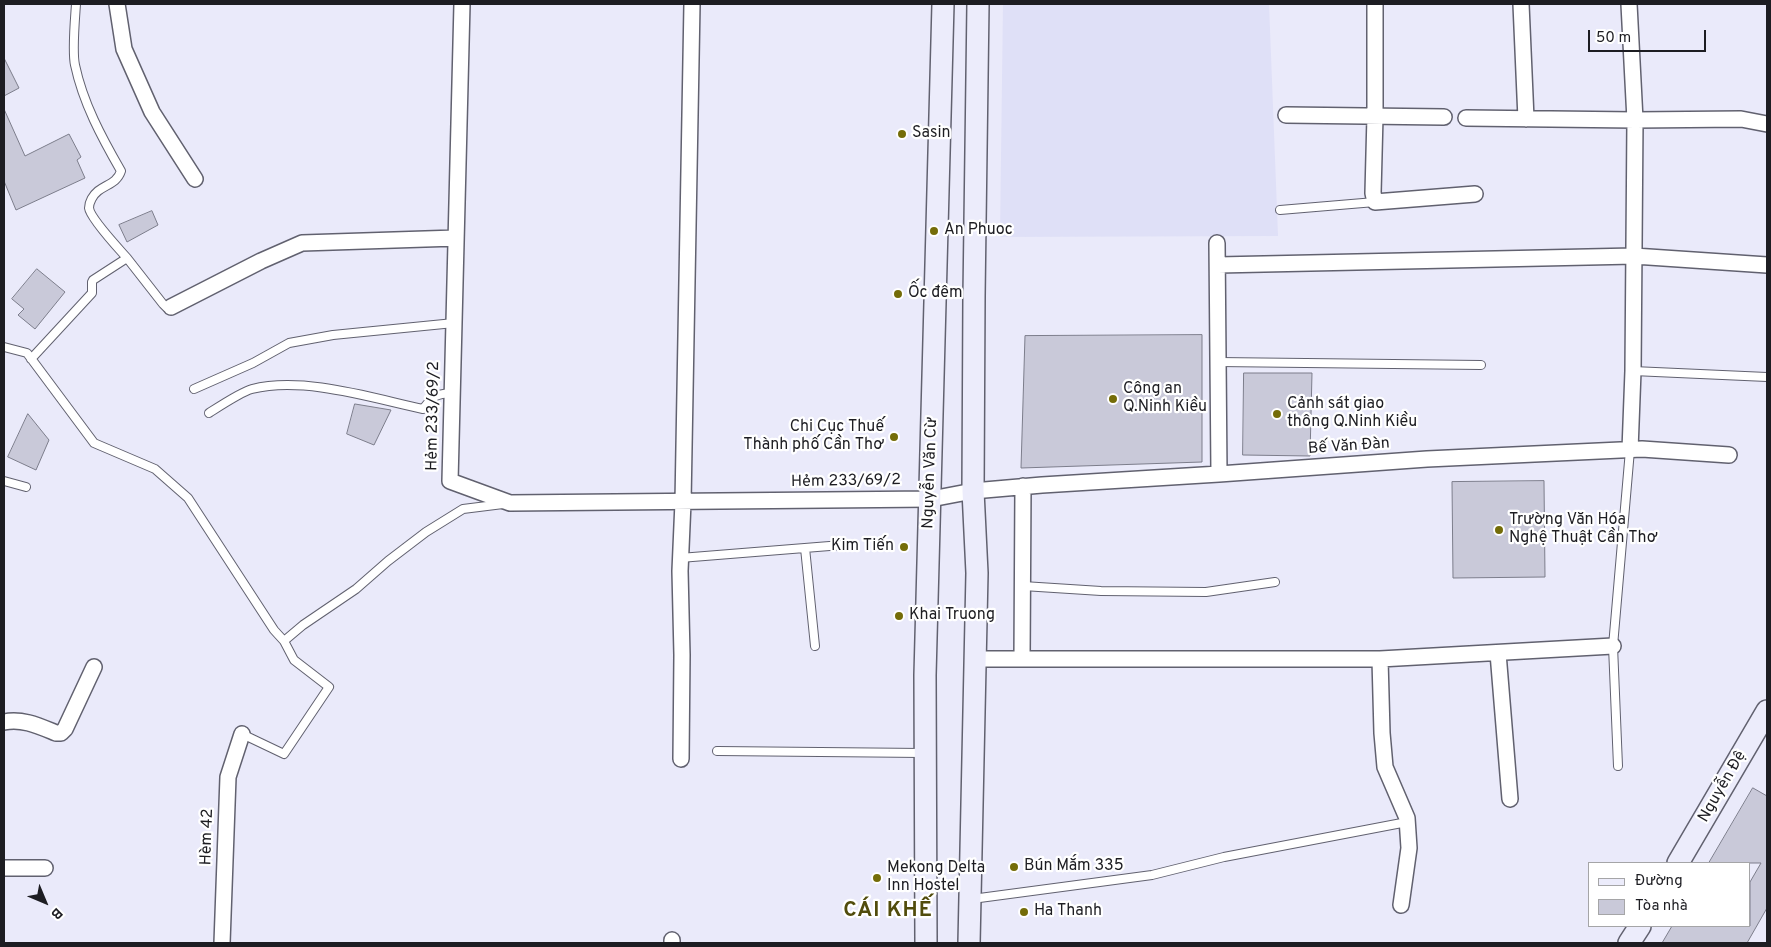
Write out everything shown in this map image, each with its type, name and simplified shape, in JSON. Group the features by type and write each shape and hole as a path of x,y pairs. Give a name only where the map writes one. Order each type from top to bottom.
{"main road":[{"name":"Nguyễn Văn Cừ","path":"926,943 925,675 943,4"},
{"path":"969,943 977,573 973,491 978,4"},
{"name":"Nguyễn Đệ","path":"1679,862 1767,711"},
{"path":"1629,943 1639,927"}],"street":[{"path":"118,4 124,49 152,112 195,178"},
{"name":"Hẻm 233/69/2","path":"462,4 450,481 510,503 931,499 973,491"},
{"path":"681,759 682,654 680,558 683,502 692,4"},
{"path":"1375,4 1375,116 1372,193 1375,202 1475,194"},
{"path":"1521,4 1526,119"},
{"path":"1629,4 1636,120 1633,372 1630,450"},
{"path":"1286,116 1444,117"},
{"path":"1466,118 1741,119 1767,124"},
{"path":"171,307 260,260 302,243 456,238"},
{"path":"1217,243 1219,474"},
{"path":"1218,265 1634,256 1767,265"},
{"name":"Bế Văn Đàn","path":"973,491 1427,458 1642,449 1729,455"},
{"path":"1022,659 1023,486"},
{"path":"975,659 1380,659 1613,646"},
{"path":"1498,652 1510,799"},
{"path":"1380,659 1385,767 1407,822 1409,848 1401,905"},
{"path":"4,722 23,721 56,733 61,732 65,729 94,667"},
{"name":"Hèm 42","path":"222,943 228,777 242,734"},
{"path":"4,868 45,868"}],"lane":[{"path":"76,4 74,64 99,131 121,171 118,178 98,191 91,199 89,208 94,219 163,304 166,307 171,307"},
{"path":"1280,210 1375,202"},
{"path":"31,359 92,293 93,280 127,258"},
{"path":"194,389 253,363 289,343 333,335 454,323"},
{"path":"4,347 27,353 94,443 155,469 188,498 274,630 284,641 294,660 329,687 284,754 242,734"},
{"path":"1218,362 1481,365"},
{"path":"1633,372 1767,377"},
{"path":"209,413 251,389 288,384 347,392 422,409 438,394 452,393"},
{"path":"1618,766 1613,646 1630,450"},
{"path":"4,481 26,487"},
{"path":"284,641 303,625 356,589 388,560 463,509 510,503"},
{"path":"680,558 842,545"},
{"path":"805,548 815,646"},
{"path":"1023,586 1101,591 1206,592 1275,582"},
{"path":"717,751 926,753"},
{"path":"970,899 1152,875 1224,858 1407,822"}],"shaded area":[{"path":"1003,4 1269,4 1278,236 1000,237"}],"building":[{"path":"4,58 19,88 4,96"},
{"path":"4,109 25,156 69,134 81,157 77,160 85,178 16,210 4,181"},
{"path":"152,211 158,225 127,242 119,225"},
{"path":"37,269 65,292 35,329 18,315 24,309 12,299"},
{"name":"Công an Q.Ninh Kiều","path":"1202,335 1202,462 1021,468 1025,336"},
{"name":"Cảnh sát giao thông Q.Ninh Kiều","path":"1244,373 1312,373 1310,456 1243,455"},
{"path":"355,404 391,410 374,445 347,434"},
{"path":"28,414 49,440 36,470 8,457"},
{"name":"Trường Văn Hóa Nghệ Thuật Cần Thơ","path":"1544,481 1545,577 1453,578 1452,482"},
{"path":"1753,788 1767,796 1767,908 1747,943 1662,943 1671,927 1751,927 1751,880 1761,863 1710,862"}],"place":[{"name":"Sasin","path":"902,134"},
{"name":"An Phuoc","path":"934,231"},
{"name":"Ốc đêm","path":"898,294"},
{"name":"Công an Q.Ninh Kiều","path":"1113,399"},
{"name":"Cảnh sát giao thông Q.Ninh Kiều","path":"1277,414"},
{"name":"Chi Cục Thuế Thành phố Cần Thơ","path":"894,437"},
{"name":"Trường Văn Hóa Nghệ Thuật Cần Thơ","path":"1499,530"},
{"name":"Kim Tiến","path":"904,547"},
{"name":"Khai Truong","path":"899,616"},
{"name":"Bún Mắm 335","path":"1014,867"},
{"name":"Mekong Delta Inn Hostel","path":"877,878"},
{"name":"Ha Thanh","path":"1024,912"}],"district":[{"name":"CÁI KHẾ","path":"888,912"}]}
